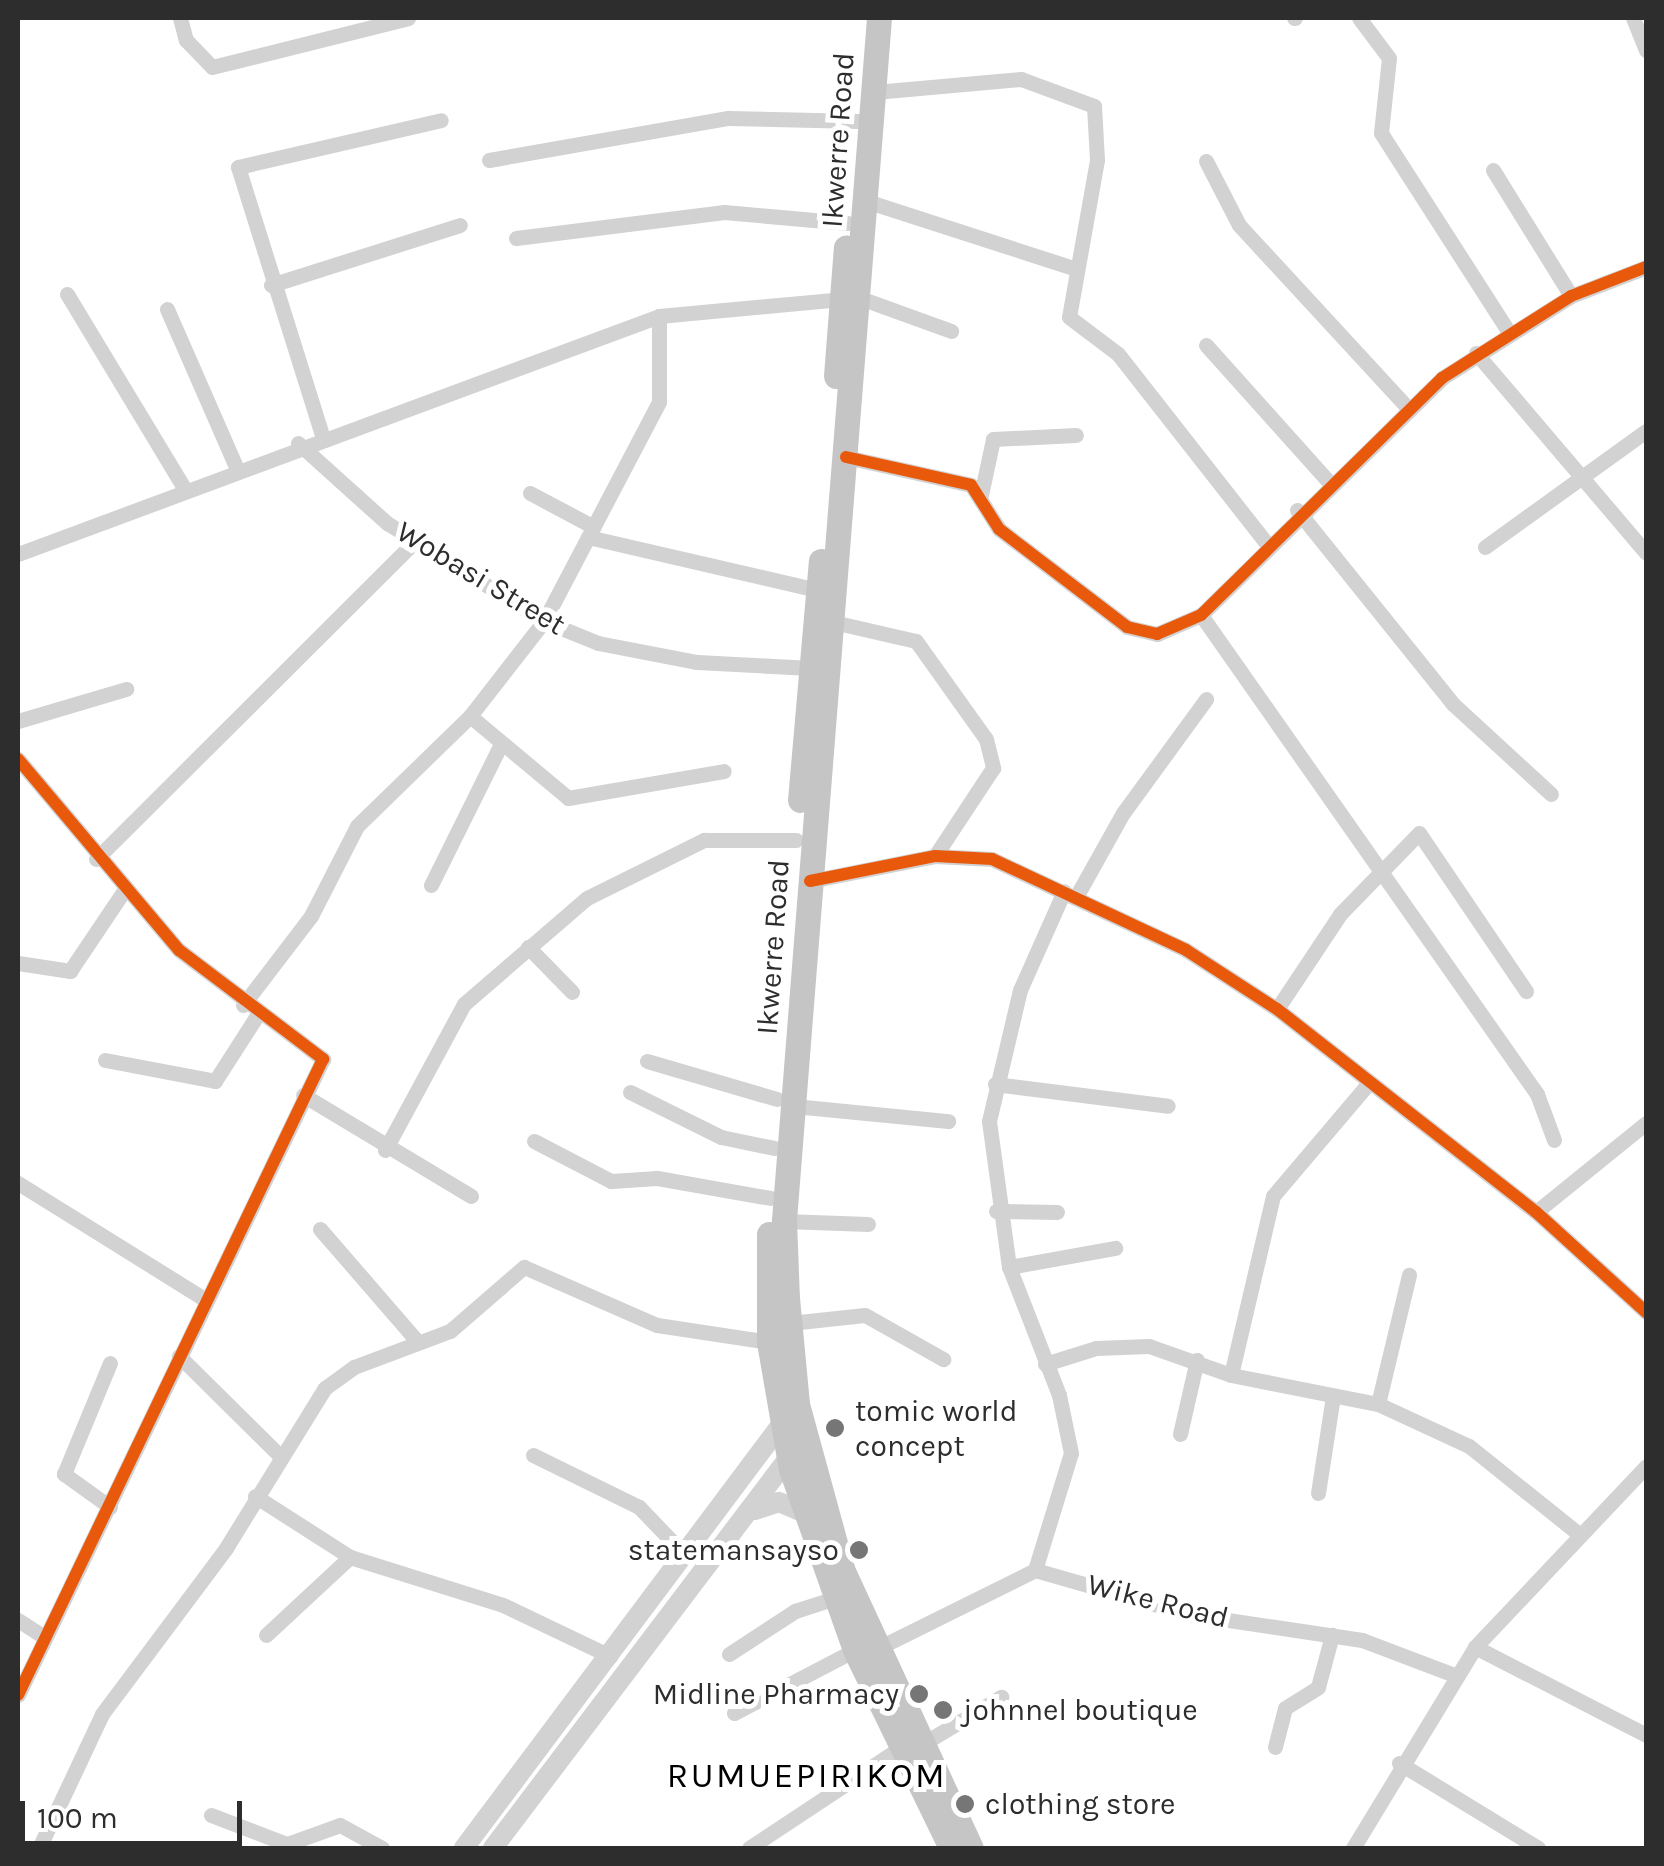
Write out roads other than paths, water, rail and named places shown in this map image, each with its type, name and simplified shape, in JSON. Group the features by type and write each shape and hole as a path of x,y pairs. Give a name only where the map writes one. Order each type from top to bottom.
{"main road":[{"name":"Ikwerre Road","path":"850,298 848,223 864,18"},
{"name":"Ikwerre Road","path":"790,1458 797,1404 784,1221 785,1103 796,840 818,590 843,399 850,298 866,201 880,18"},
{"name":"Ikwerre Road","path":"843,399 846,456 810,880 785,1103 774,1148 770,1198 769,1342 780,1425 790,1458 865,1650 910,1747 950,1848"},
{"name":"Ikwerre Road","path":"810,1501 835,1598 865,1650"},
{"name":"Ikwerre Road","path":"910,1747 971,1848"}],"street":[{"path":"180,18 186,40 212,67 408,18"},
{"path":"1358,18 1389,58 1381,133 1508,331"},
{"path":"1633,18 1646,50"},
{"path":"875,92 1022,79 1094,106 1097,160 1074,268 1069,317 1118,354 1266,542"},
{"path":"488,160 728,118 858,121"},
{"path":"322,434 271,285 238,167 441,120"},
{"path":"1206,162 1240,225 1408,408"},
{"path":"1492,170 1571,296"},
{"path":"866,201 1074,268"},
{"path":"516,238 724,212 848,223"},
{"path":"271,285 460,225"},
{"path":"846,456 957,480 981,495 1000,529 1127,628 1157,634 1201,614 1297,510 1408,408 1476,353 1571,296 1646,267"},
{"path":"67,294 186,490"},
{"path":"18,554 322,434 658,316 850,298 952,331"},
{"path":"167,309 238,469"},
{"path":"106,1060 214,1081 251,1009 312,916 357,826 470,716 544,621 659,402 658,316"},
{"path":"1206,346 1329,482"},
{"path":"1476,353 1646,553"},
{"path":"1485,547 1578,474 1646,431"},
{"path":"981,495 993,439 1076,435"},
{"name":"Wobasi Street","path":"298,443 415,542 544,621 598,643 697,662 811,668"},
{"path":"530,493 591,532 818,590"},
{"path":"1297,510 1453,704 1550,794"},
{"path":"96,859 415,542"},
{"path":"1201,614 1375,872 1537,1094 1554,1140"},
{"path":"833,622 916,641 986,739 993,768 935,856"},
{"path":"18,721 126,689"},
{"path":"734,1713 1036,1570 1070,1468 1045,1364 1008,1267 996,1212 995,1084 1020,990 1070,894 1123,812 1206,699"},
{"path":"470,716 500,746 568,798 724,771"},
{"path":"430,885 500,746"},
{"path":"18,1695 303,1095 324,1059 251,1009 123,892 20,769"},
{"path":"1277,1009 1375,872 1424,836 1526,991"},
{"path":"386,1150 414,1110 447,1026 528,947 600,889 677,848 796,840"},
{"path":"810,880 935,856 992,859 1186,950 1277,1009 1536,1212 1646,1312"},
{"path":"18,963 70,971 123,892"},
{"path":"528,947 572,992"},
{"path":"647,1060 785,1103 948,1121"},
{"path":"995,1084 1168,1106"},
{"path":"1230,1375 1273,1196 1368,1084"},
{"path":"630,1092 721,1137 774,1148"},
{"path":"303,1095 386,1150 471,1196"},
{"path":"1536,1212 1646,1123"},
{"path":"534,1142 611,1181 658,1178 770,1198"},
{"path":"18,1183 206,1300"},
{"path":"996,1212 1056,1212"},
{"path":"784,1221 868,1224"},
{"path":"320,1229 416,1340"},
{"path":"1008,1267 1115,1248"},
{"path":"40,1848 86,1741 325,1388 416,1340 450,1331 524,1267 657,1326 769,1342"},
{"path":"1378,1404 1409,1274"},
{"path":"790,1324 865,1315 943,1359"},
{"path":"1045,1364 1122,1344 1197,1360 1230,1375 1378,1404 1469,1446 1579,1534"},
{"path":"179,1356 278,1454"},
{"path":"1180,1434 1197,1360"},
{"path":"110,1362 64,1474 110,1507"},
{"path":"1318,1493 1333,1396"},
{"path":"464,1848 749,1475 797,1404"},
{"path":"533,1455 640,1507 685,1555"},
{"path":"749,1475 790,1458"},
{"path":"493,1848 755,1510 790,1458"},
{"path":"1353,1848 1400,1763 1475,1647 1646,1466"},
{"path":"255,1496 350,1557 503,1605 610,1656"},
{"path":"755,1510 779,1502 810,1501"},
{"path":"266,1636 350,1557"},
{"name":"Wike Road","path":"1036,1570 1188,1614 1332,1635 1454,1675"},
{"path":"729,1654 795,1610 835,1598"},
{"path":"18,1620 44,1637"},
{"path":"1276,1747 1285,1708 1318,1686 1332,1635"},
{"path":"1475,1647 1646,1735"},
{"path":"749,1848 910,1747 1000,1697"},
{"path":"1400,1763 1538,1848"},
{"path":"211,1815 287,1844 340,1825 382,1848"}],"place":[{"name":"tomic world concept","path":"835,1428"},
{"name":"statemansayso","path":"859,1550"},
{"name":"Midline Pharmacy","path":"919,1694"},
{"name":"johnnel boutique","path":"943,1710"},
{"name":"clothing store","path":"965,1804"}],"district":[{"name":"RUMUEPIRIKOM","path":"807,1776"}]}
